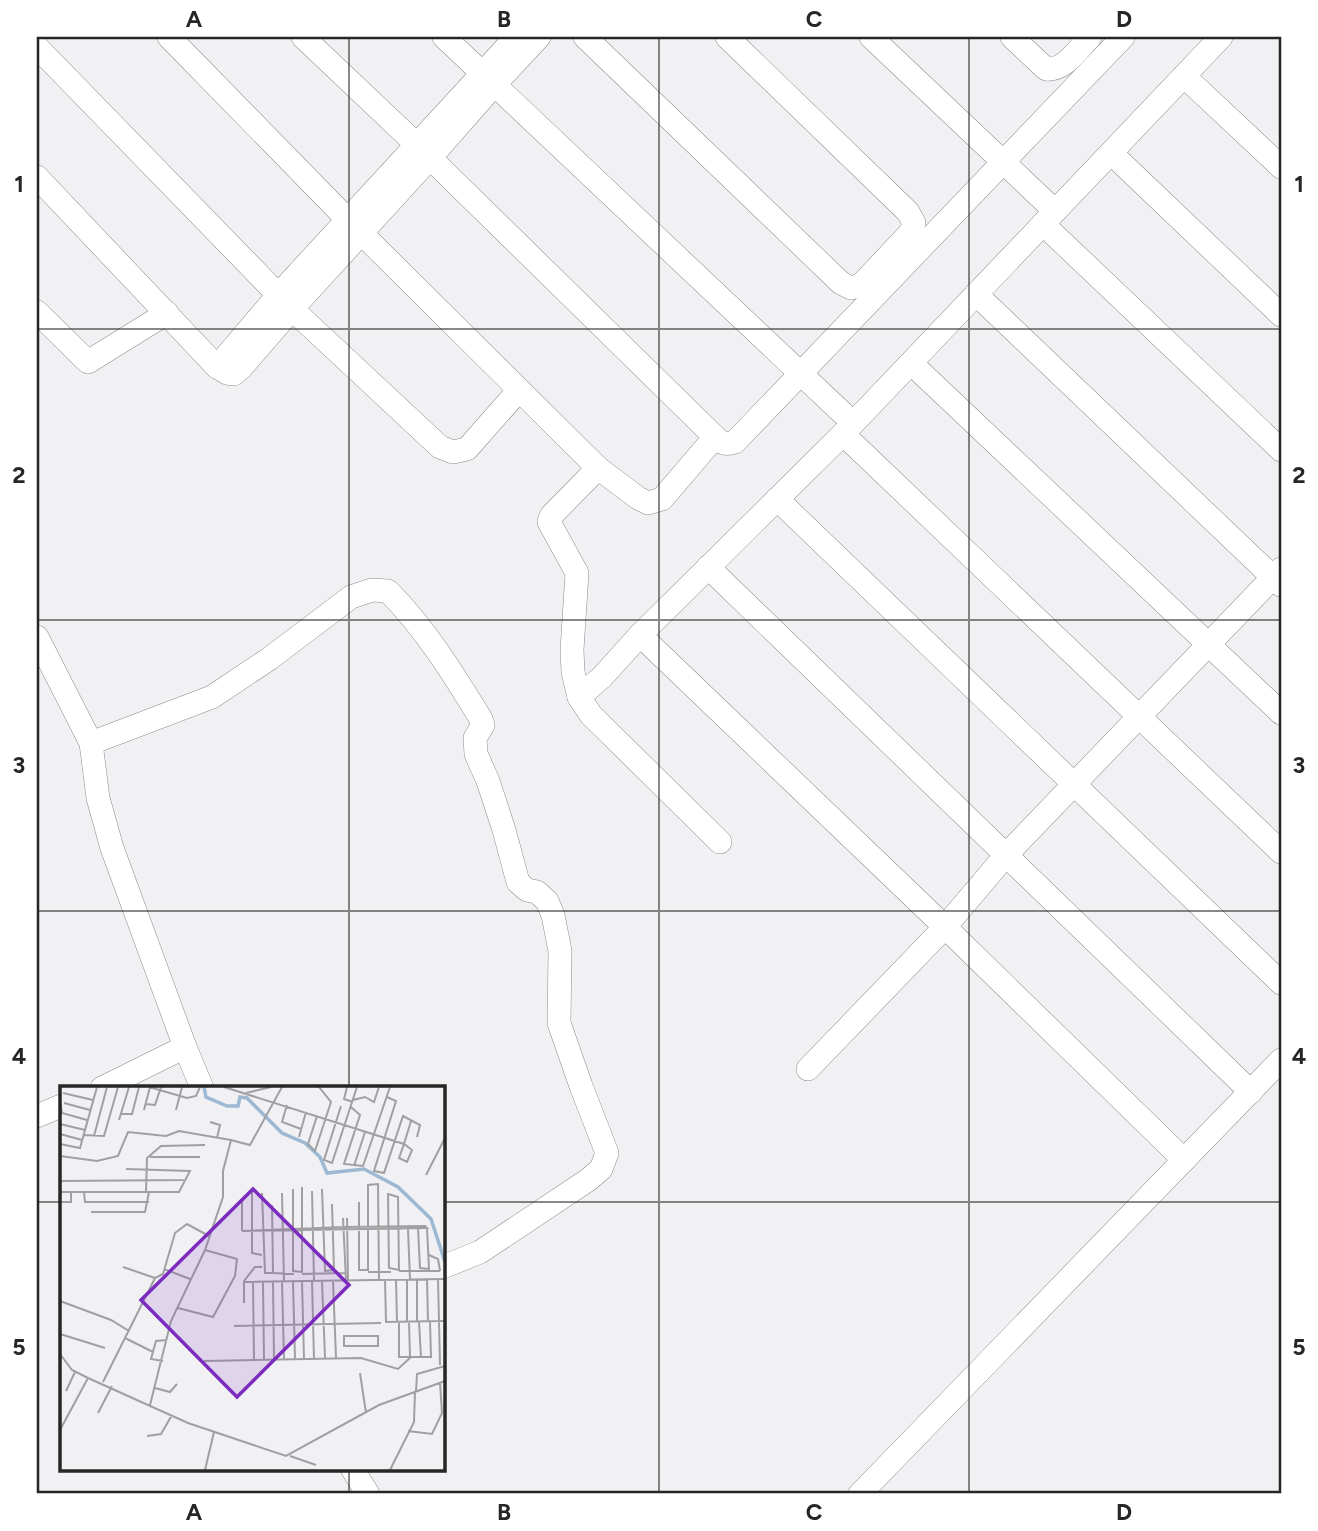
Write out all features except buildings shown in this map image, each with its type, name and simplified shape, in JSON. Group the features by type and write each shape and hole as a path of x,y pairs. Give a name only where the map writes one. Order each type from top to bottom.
{"street":[{"path":"169,37 354,226 598,468 638,498 648,503 662,499 715,438"},
{"path":"303,37 424,151 718,441 726,444 735,442 1124,37"},
{"path":"444,37 800,373 848,429 1281,852"},
{"path":"37,177 217,366 234,374 248,360 286,301 488,79 516,37"},
{"path":"488,79 539,37"},
{"path":"585,37 841,283 851,288 861,285 912,232 914,223 908,212 727,37"},
{"path":"871,37 1003,162 1049,218 1281,450"},
{"path":"1012,37 1046,69 1053,69 1060,67 1090,37"},
{"path":"579,697 848,429 1221,37"},
{"path":"37,47 286,301 440,447 453,452 467,449 519,390"},
{"path":"1184,76 1281,167"},
{"path":"1111,153 1281,314"},
{"path":"808,1069 945,927 1006,855 1139,716 1279,577 976,294"},
{"path":"37,312 88,362 167,313"},
{"path":"911,363 1281,713"},
{"path":"598,468 551,516 549,522 577,573 572,650 573,672 579,697 590,715 720,842"},
{"path":"776,499 1281,983"},
{"path":"709,567 1251,1092"},
{"path":"91,743 212,697 269,659 351,597 372,590 388,591 401,604 451,671 483,725 475,738 476,754 488,781 518,882 547,901 553,915 560,951 559,1023 607,1153 601,1170 588,1180 480,1252 444,1267"},
{"path":"640,635 1184,1160"},
{"path":"37,637 91,743 98,798 112,848 201,1086"},
{"path":"106,1086 185,1048"},
{"path":"860,1494 1281,1060"},
{"path":"37,1116 60,1106"},
{"path":"354,1472 368,1494"}]}
